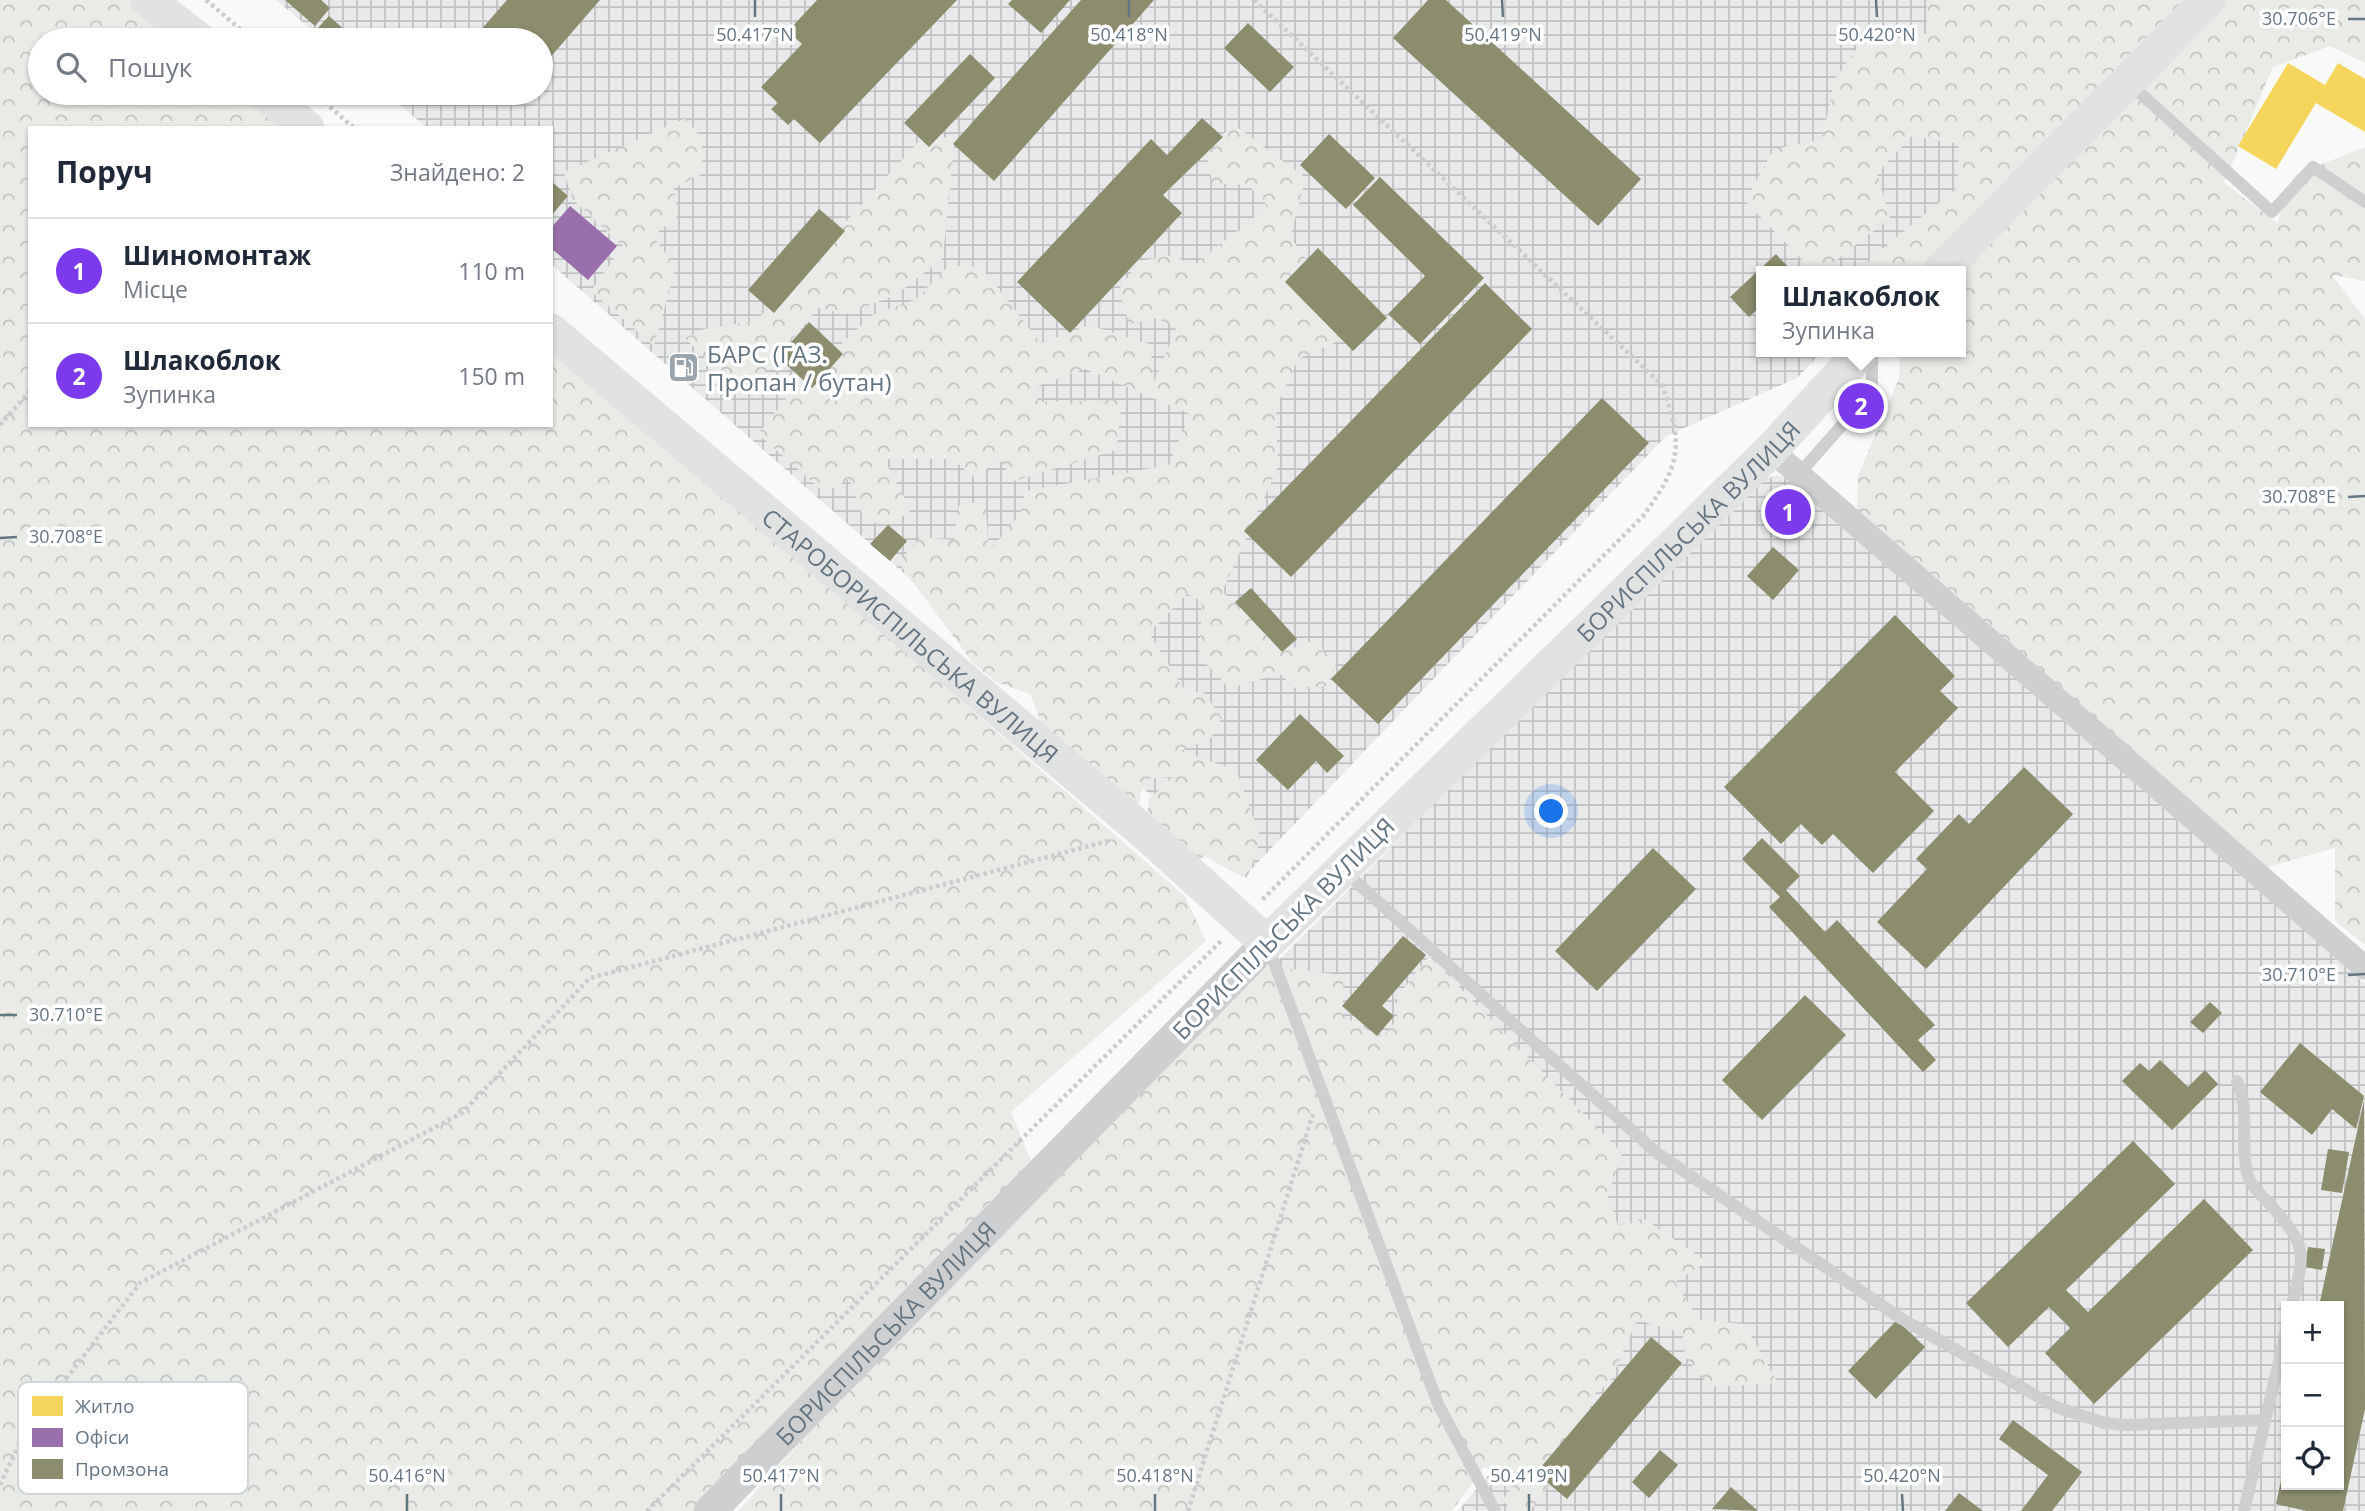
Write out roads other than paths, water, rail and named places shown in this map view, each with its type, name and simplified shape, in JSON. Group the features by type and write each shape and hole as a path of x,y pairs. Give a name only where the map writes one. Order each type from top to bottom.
{"main road":[{"path":"148,0 184,28"},
{"path":"1945,266 2208,0"},
{"path":"279,105 305,126"},
{"name":"СТАРОБОРИСПІЛЬСЬКА ВУЛИЦЯ","path":"553,333 1144,832 1254,932"},
{"name":"БОРИСПІЛЬСЬКА ВУЛИЦЯ","path":"1254,932 1342,869 1771,450 1856,357"}],"street":[{"path":"1771,450 2365,968"},
{"name":"БОРИСПІЛЬСЬКА ВУЛИЦЯ","path":"710,1511 1254,932"}],"lane":[{"path":"2127,82 2272,212 2313,167 2365,202"},
{"path":"1799,474 1872,391 1872,357"},
{"path":"1342,869 1657,1153 1902,1319 2056,1407 2105,1423 2124,1425 2265,1420"},
{"path":"1254,932 1321,1090 1438,1404 1495,1511"},
{"path":"2237,1081 2246,1107 2248,1177 2295,1233 2301,1246 2303,1262 2293,1301"},
{"path":"2244,1511 2281,1352"}],"place":[{"name":"БАРС (ГАЗ. Пропан / бутан)","path":"684,367"},
{"name":"Шлакоблок","path":"1861,406"},
{"name":"Шиномонтаж","path":"1788,512"}]}
